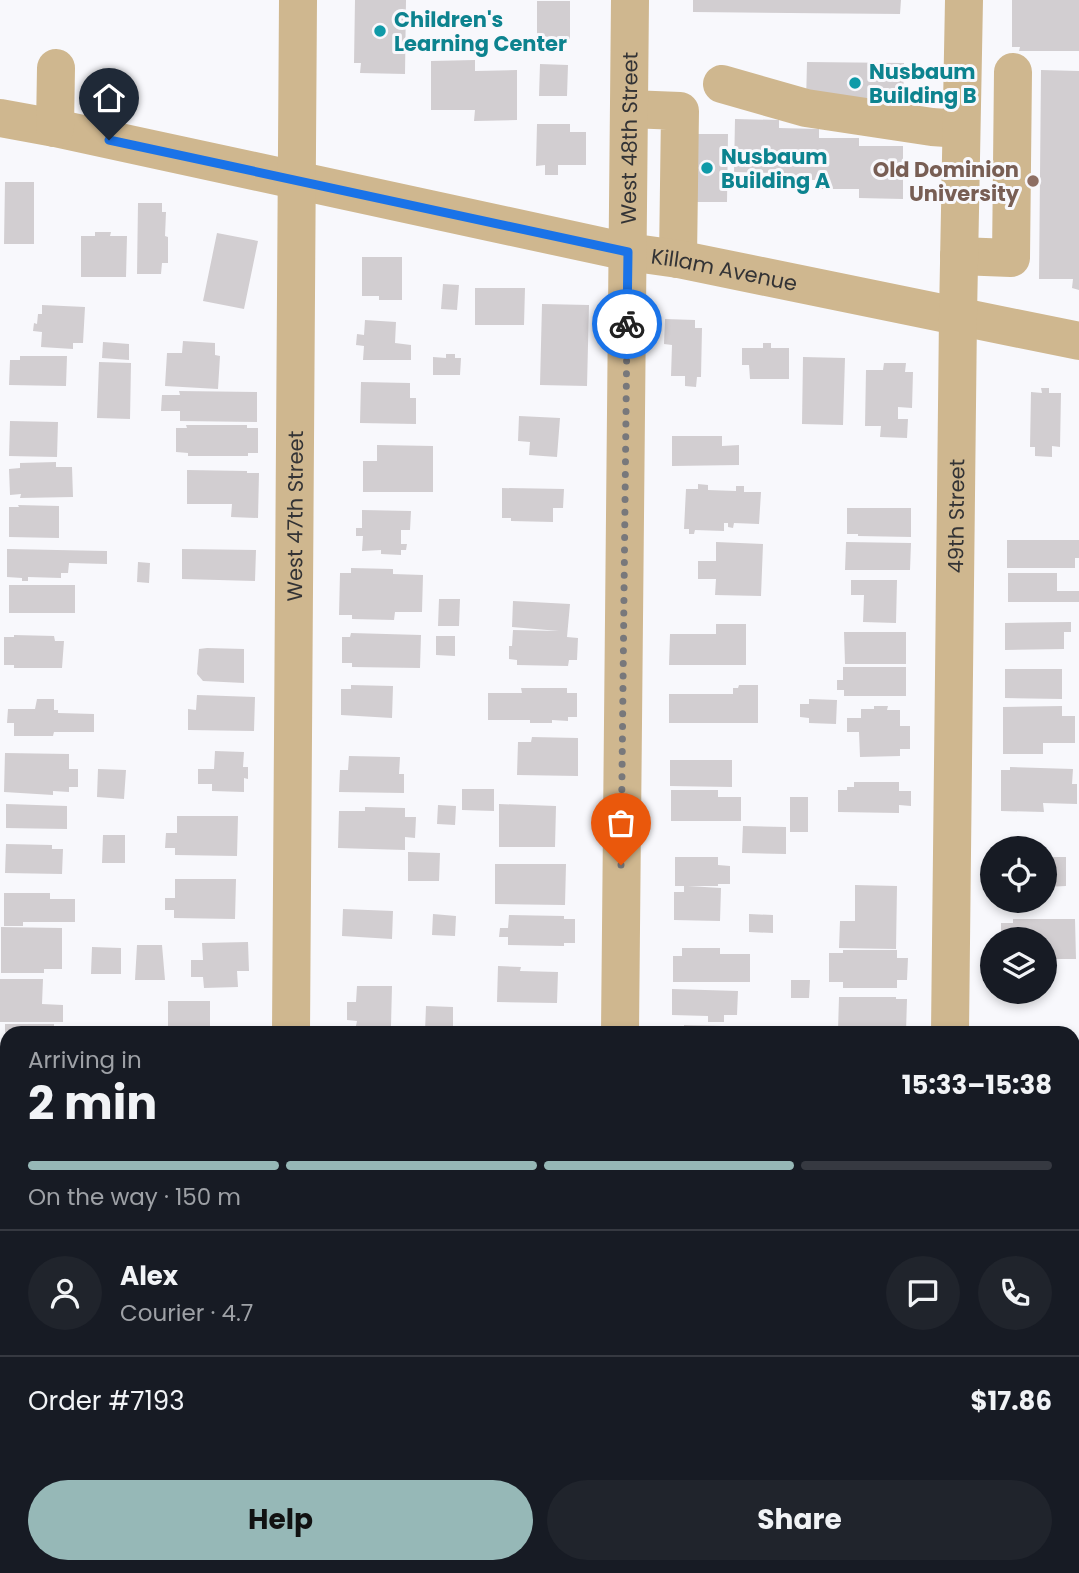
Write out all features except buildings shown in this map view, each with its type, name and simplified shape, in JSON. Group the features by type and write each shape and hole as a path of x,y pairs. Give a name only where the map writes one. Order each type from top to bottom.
{"street":[{"name":"West 47th Street","path":"291,1026 298,0"},
{"name":"West 48th Street","path":"620,1026 630,0"},
{"name":"49th Street","path":"950,1026 964,0"},
{"path":"55,68 55,128"},
{"path":"722,84 806,107 932,127 961,128 1012,162"},
{"path":"959,256 1011,258 1013,84 961,128"},
{"path":"629,109 680,111 678,259"},
{"name":"Killam Avenue","path":"0,118 628,252 678,259 1079,341"}],"way so far":[{"path":"621,865 627,324"}],"place":[{"name":"Children's Learning Center","path":"380,31"},
{"name":"Nusbaum Building B","path":"855,83"},
{"name":"Nusbaum Building A","path":"707,168"},
{"name":"Old Dominion University","path":"1033,181"}],"route":[{"path":"109,140 628,252 627,324"}]}
